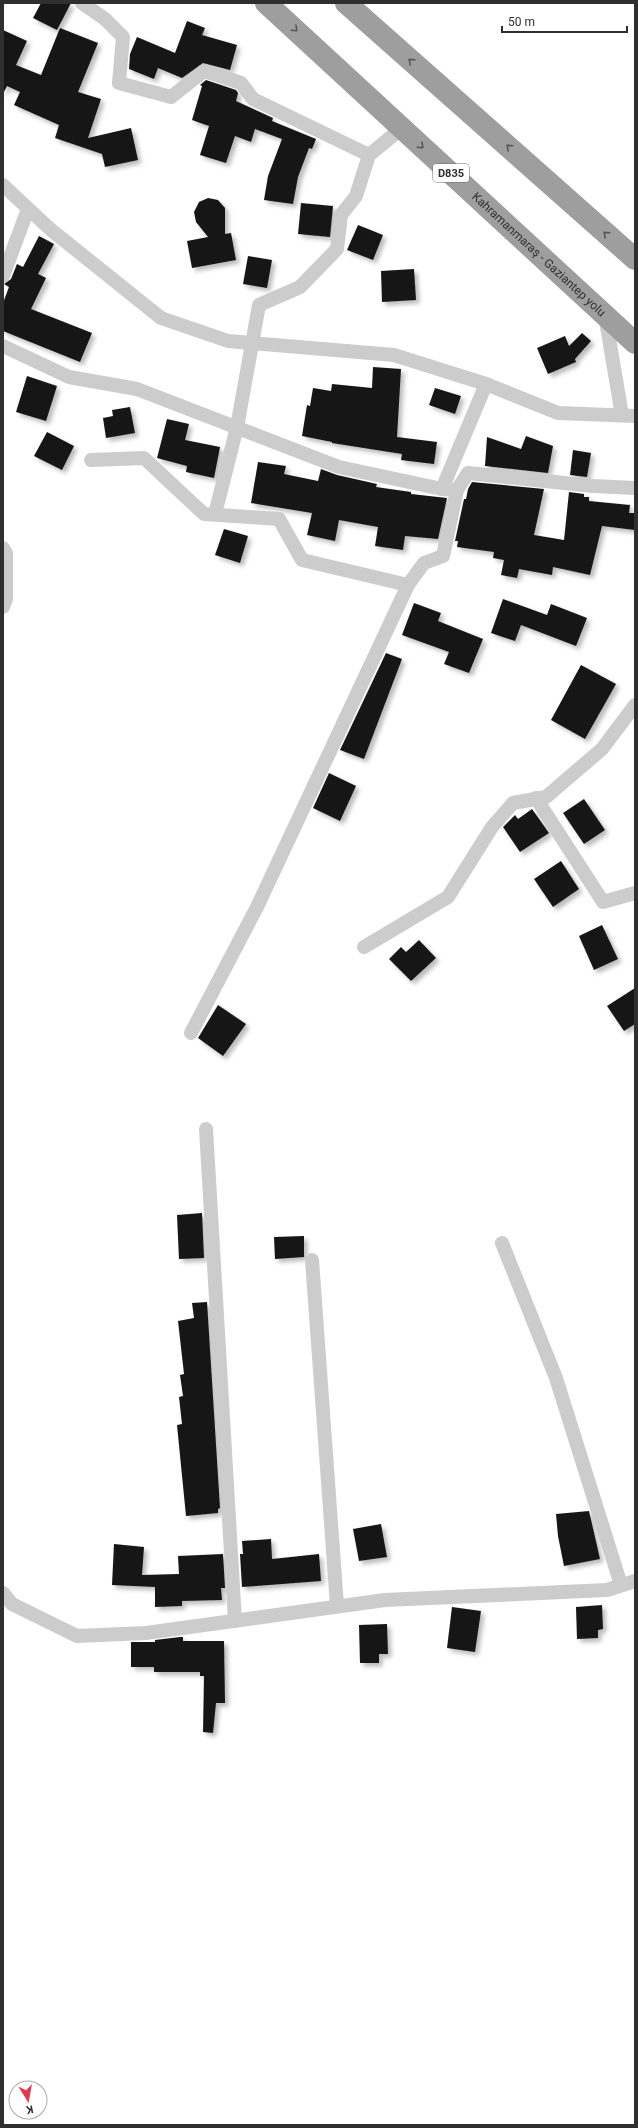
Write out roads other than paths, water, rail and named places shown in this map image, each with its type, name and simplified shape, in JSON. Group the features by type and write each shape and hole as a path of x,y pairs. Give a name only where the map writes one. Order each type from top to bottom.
{"highway":[{"name":"Kahramanmaraş - Gaziantep yolu","path":"266,3 635,343"},
{"path":"346,3 635,259"}],"street":[{"path":"82,3 105,19 123,37 119,83 171,96 204,71 241,83 253,99 369,155"},
{"path":"215,514 237,427 259,305 300,287 337,249 341,215 356,196 369,155 402,128"},
{"path":"3,185 50,229 161,318 228,341 252,341 394,355 486,384 558,413 629,415 605,315"},
{"path":"3,276 28,209"},
{"path":"3,346 69,377 137,389 339,467 442,489 456,490"},
{"path":"442,489 486,384"},
{"path":"91,460 144,458 204,514 279,519 302,560 408,585"},
{"path":"191,1033 257,907 408,585 424,563 443,556 456,490 468,473 593,486 635,488"},
{"path":"3,548 6,553 6,599 3,607"},
{"path":"364,947 448,897 492,827 513,803 546,796 602,749 635,705"},
{"path":"536,798 603,902 635,893"},
{"path":"206,1129 235,1621"},
{"path":"502,1243 556,1378 621,1585"},
{"path":"312,1260 337,1606"},
{"path":"3,1593 12,1604 77,1636 146,1633 384,1600 607,1590 635,1581"}]}
